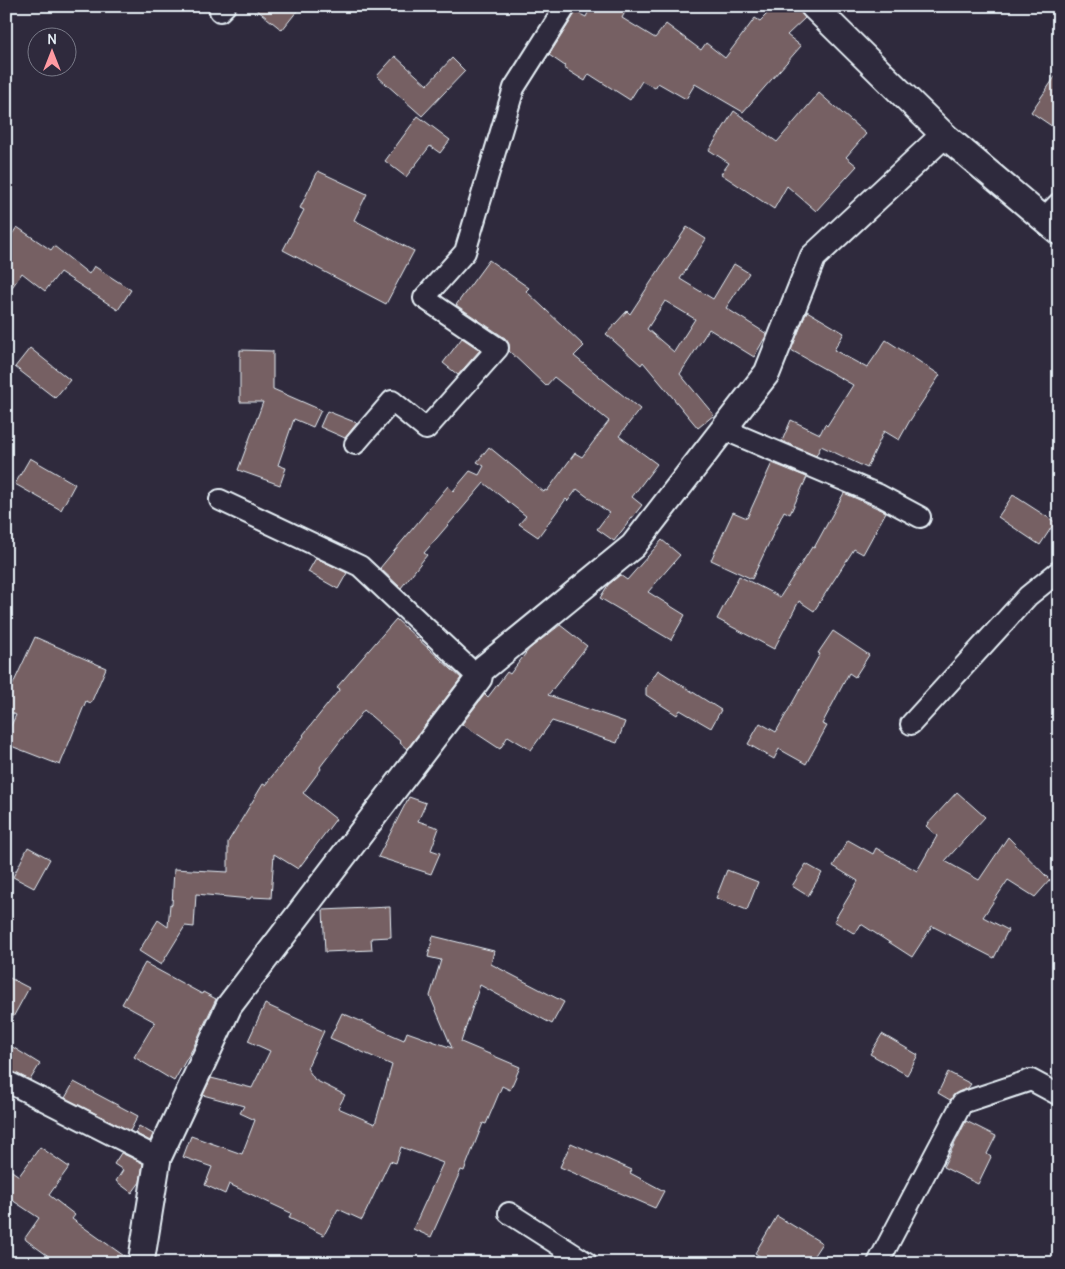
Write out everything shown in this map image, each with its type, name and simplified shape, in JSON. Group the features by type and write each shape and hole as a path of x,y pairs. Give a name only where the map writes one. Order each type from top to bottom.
{"street":[{"path":"355,444 392,401 426,429 498,348 424,298 465,252 514,88 566,6"},
{"path":"814,6 944,134 1054,218"},
{"path":"141,1263 158,1158 229,1006 479,678 480,671 633,546 767,373 813,257 944,134"},
{"path":"723,429 879,495 920,517"},
{"path":"220,500 360,566 479,678"},
{"path":"911,724 1028,596 1059,571"},
{"path":"878,1263 962,1103 1030,1080 1059,1094"},
{"path":"6,1081 158,1158"},
{"path":"509,1214 587,1263"}],"building":[{"path":"252,6 301,6 282,30"},
{"path":"591,6 628,6 622,18 655,38 666,24 701,50 706,43 725,58 755,18 760,21 775,6 799,6 799,10 805,18 787,35 801,46 743,112 695,84 686,99 658,83 655,88 642,81 630,100 589,74 585,81 564,68 565,66 549,55 576,12 586,17"},
{"path":"395,56 427,85 452,58 465,71 422,116 377,76"},
{"path":"1059,71 1059,131 1031,112"},
{"path":"819,93 866,134 846,157 857,166 816,211 787,186 774,209 721,174 729,163 709,150 734,111 777,142"},
{"path":"418,116 450,140 440,153 430,146 406,177 385,161"},
{"path":"318,171 367,194 354,220 414,251 386,304 283,250 304,210 300,208"},
{"path":"17,227 51,250 54,246 89,274 94,266 131,290 118,310 60,272 45,291 22,273 6,296 6,243"},
{"path":"687,227 706,239 680,279 713,299 734,264 749,273 726,308 767,334 754,357 709,329 680,374 714,415 698,428 643,362 641,365 606,334 627,311 630,314","holes":["665,301 695,319 674,352 647,329"]},
{"path":"489,260 529,288 526,291 584,346 574,356 640,409 619,436 657,464 632,497 642,505 614,541 597,529 609,513 577,489 568,501 566,499 538,537 519,524 526,516 484,483 424,553 427,555 401,588 380,568 448,486 453,491 470,471 479,475 484,466 477,462 489,447 544,492 545,490 547,491 575,453 582,457 609,421 554,377 546,386 509,351 509,344 505,338 456,305"},
{"path":"807,311 844,333 834,350 867,368 886,340 940,375 899,440 884,431 867,468 821,446 816,456 782,441 791,420 820,434 853,385 791,350"},
{"path":"462,338 480,350 458,375 443,363"},
{"path":"30,348 70,380 55,398 15,367"},
{"path":"240,350 273,351 273,389 321,410 313,427 294,419 278,465 286,468 280,485 238,470 263,402 240,402"},
{"path":"327,411 357,423 345,438 320,427"},
{"path":"30,458 75,484 61,510 15,484"},
{"path":"772,463 807,477 790,514 784,511 752,579 711,560 733,512 747,518"},
{"path":"844,493 886,512 863,554 854,549 814,611 799,601 774,649 717,619 739,576 780,597 812,547 814,548"},
{"path":"1013,495 1055,522 1040,545 998,517"},
{"path":"662,540 680,555 648,592 685,615 671,640 600,598 608,585 620,575 627,580"},
{"path":"316,558 347,573 338,589 308,572"},
{"path":"396,619 461,678 407,749 364,710 320,767 321,769 303,793 336,819 298,869 274,854 271,898 251,897 250,899 196,894 194,927 185,926 161,965 139,951 158,920 168,927 170,904 172,905 174,869 228,872 228,842 263,784 265,785 340,689 337,687"},
{"path":"560,625 587,646 548,695 625,722 617,743 552,721 531,750 508,736 500,749 462,724 485,694 488,697 507,672 510,674 529,649"},
{"path":"833,631 869,655 855,677 849,673 822,724 827,726 806,764 779,749 774,759 748,744 760,723 776,732 820,654 818,653"},
{"path":"35,637 106,668 91,703 86,701 60,765 6,744 6,736 16,715 6,710 6,699"},
{"path":"658,670 721,710 711,728 680,710 677,715 646,695 646,688"},
{"path":"957,792 985,817 945,861 979,880 1008,837 1050,880 1035,897 1008,880 983,917 1008,930 994,958 932,926 912,957 861,924 855,934 834,921 858,881 833,866 848,840 873,854 876,848 917,871 937,836 926,826"},
{"path":"409,797 426,803 418,821 439,828 431,850 440,853 431,874 378,857"},
{"path":"28,847 50,859 34,888 13,877"},
{"path":"806,864 822,873 808,896 792,886"},
{"path":"727,870 758,882 747,910 716,898"},
{"path":"390,907 391,937 371,938 372,950 325,952 323,910"},
{"path":"433,936 494,951 491,964 564,1002 552,1024 480,985 461,1042 520,1067 510,1090 502,1086 486,1124 483,1123 464,1171 461,1170 431,1237 413,1229 443,1163 401,1147 396,1163 390,1161 362,1220 338,1209 324,1235 289,1218 291,1213 229,1184 225,1194 205,1185 212,1167 183,1157 191,1136 242,1154 255,1120 240,1113 244,1106 203,1095 211,1078 252,1088 270,1051 248,1041 265,1004 324,1031 307,1068 315,1080 345,1095 338,1108 375,1124 392,1065 330,1038 342,1013 404,1040 407,1032 452,1048 430,996 441,960 428,957"},
{"path":"145,963 202,994 203,992 216,999 193,1048 174,1081 134,1057 155,1022 122,1004"},
{"path":"6,976 29,988 6,1030"},
{"path":"882,1034 918,1055 907,1075 870,1054"},
{"path":"6,1043 40,1064 30,1080 6,1069"},
{"path":"948,1072 971,1084 968,1088 958,1092 950,1100 938,1093"},
{"path":"74,1082 138,1116 130,1131 65,1098"},
{"path":"966,1121 996,1136 987,1154 991,1157 978,1184 943,1167"},
{"path":"139,1126 153,1134 150,1141 135,1133"},
{"path":"571,1143 632,1170 630,1173 664,1191 655,1208 560,1167"},
{"path":"40,1147 69,1167 49,1195 75,1215 72,1219 127,1258 127,1263 58,1263 26,1240 25,1238 39,1218 6,1196 6,1167 19,1176"},
{"path":"121,1153 143,1163 140,1182 132,1193 116,1181 123,1170 114,1164"},
{"path":"777,1216 822,1243 809,1263 770,1263 755,1253"}]}
